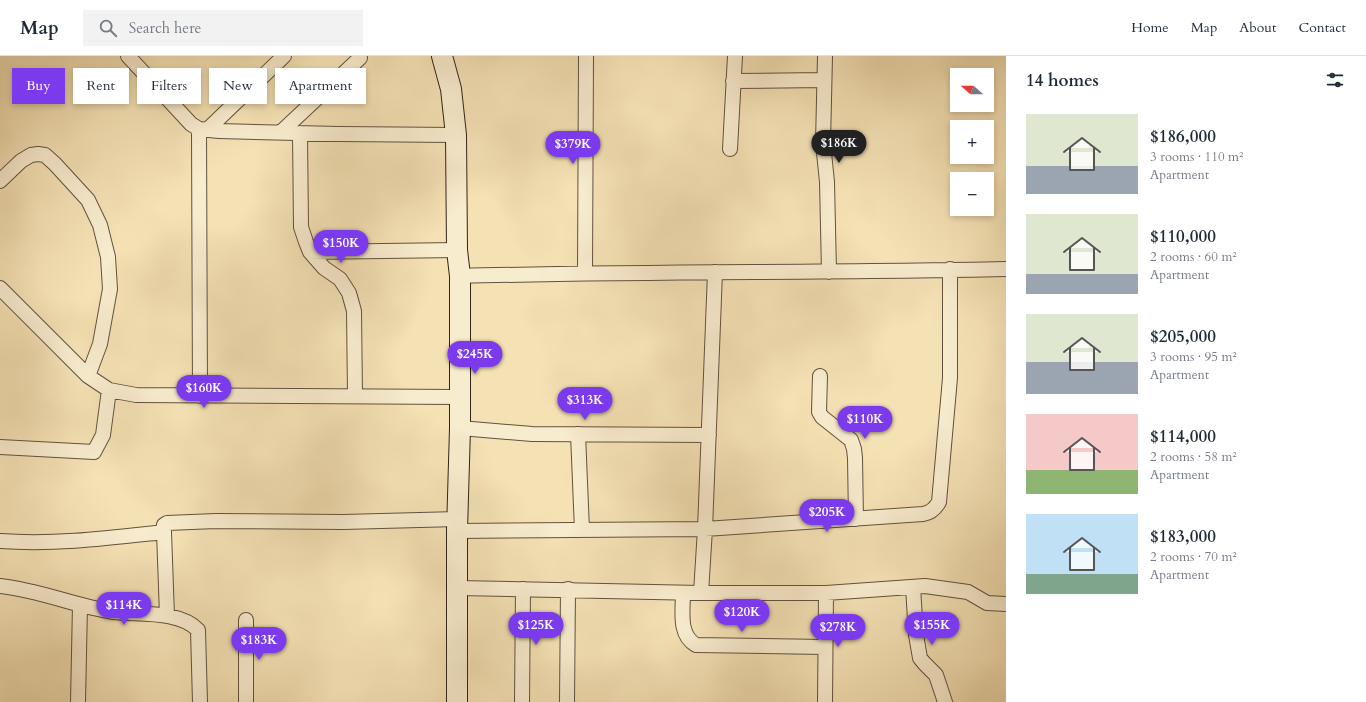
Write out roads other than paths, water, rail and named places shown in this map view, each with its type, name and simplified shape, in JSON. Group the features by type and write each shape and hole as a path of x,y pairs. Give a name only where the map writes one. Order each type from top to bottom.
{"main road":[{"path":"442,56 451,89 456,135 457,250 460,276 460,428 457,525 457,702"}],"street":[{"path":"128,56 191,124 203,130 456,135"},
{"path":"200,396 203,130 284,56"},
{"path":"585,273 586,56"},
{"path":"730,149 735,56"},
{"path":"825,56 823,143 827,182 830,272"},
{"path":"281,132 360,58"},
{"path":"733,81 824,80"},
{"path":"300,133 301,227 310,252 324,268 340,279 349,293 354,311 355,396"},
{"path":"0,182 21,161 31,155 38,154 45,156 55,164 88,200 100,225 108,257 110,289 100,344 88,376"},
{"path":"310,252 457,250"},
{"path":"167,616 164,525 167,523 216,521 343,522 582,530 705,529 930,513 939,502 950,378 950,269"},
{"path":"460,276 585,273 830,272 1006,269"},
{"path":"701,593 705,529 715,272"},
{"path":"0,288 88,376 109,390 136,395 459,397"},
{"path":"820,376 819,412 827,422 851,440 854,449 856,518"},
{"path":"0,447 94,452 103,435 109,390"},
{"path":"460,428 532,434 709,435"},
{"path":"578,434 582,530"},
{"path":"0,541 30,543 65,542 164,532"},
{"path":"0,586 42,593 80,605 114,612 167,616 189,623 198,630 200,702"},
{"path":"457,588 568,589 701,593 826,593 925,586 968,592 987,603 1006,604"},
{"path":"913,587 916,634 920,658 936,675 945,702"},
{"path":"522,702 523,589"},
{"path":"567,702 568,589"},
{"path":"683,592 684,630 691,642 696,645 825,647"},
{"path":"825,702 826,593"},
{"path":"78,702 80,605"},
{"path":"246,620 246,702"}]}
